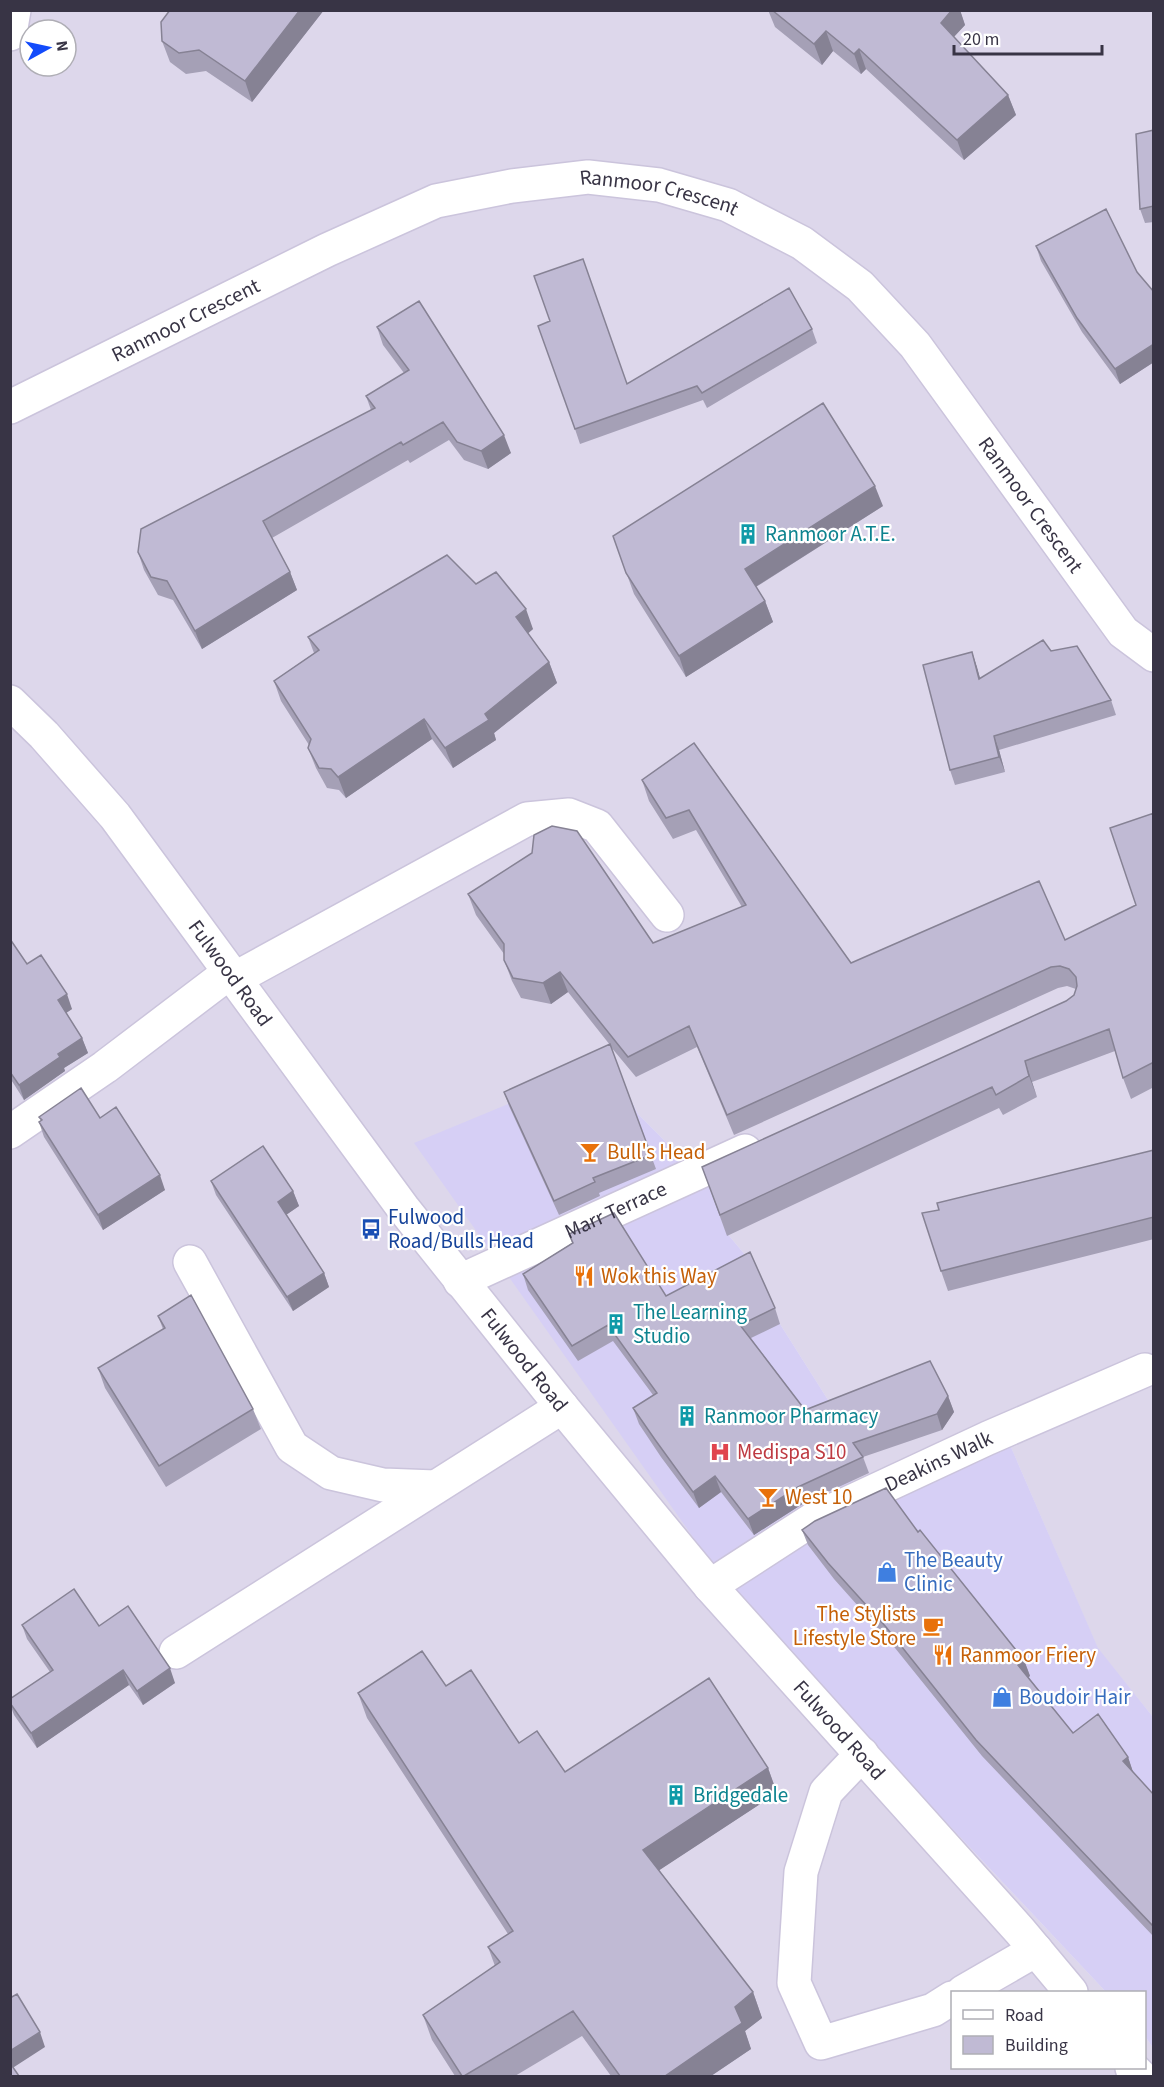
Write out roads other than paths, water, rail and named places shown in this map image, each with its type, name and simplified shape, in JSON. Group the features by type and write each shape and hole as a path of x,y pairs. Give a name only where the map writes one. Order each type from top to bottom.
{"street":[{"path":"10,34 14,10"},
{"name":"Ranmoor Crescent","path":"10,406 327,250 436,201 512,186 588,177 659,185 728,205 802,243 860,286 915,345 1123,632 1154,655"},
{"name":"Fulwood Road","path":"10,702 44,735 115,816 403,1208 562,1407 710,1586 862,1754 1070,1991"},
{"path":"10,1132 232,975 528,819 569,815 597,826 667,915"},
{"name":"Marr Terrace","path":"460,1281 773,1138"},
{"path":"190,1262 292,1447 331,1473 383,1485 435,1487"},
{"name":"Deakins Walk","path":"710,1586 812,1520 988,1438 1145,1370"},
{"path":"176,1652 562,1407"},
{"path":"862,1754 826,1792 801,1872 794,1983 821,2043 933,2010 951,1999"},
{"path":"965,1991 1036,1950"}],"place":[{"name":"Ranmoor A.T.E.","path":"748,534"},
{"name":"Bull's Head","path":"590,1152"},
{"name":"Fulwood Road/Bulls Head","path":"371,1229"},
{"name":"Wok this Way","path":"584,1276"},
{"name":"The Learning Studio","path":"616,1324"},
{"name":"Ranmoor Pharmacy","path":"687,1416"},
{"name":"Medispa S10","path":"720,1452"},
{"name":"West 10","path":"768,1497"},
{"name":"The Beauty Clinic","path":"887,1572"},
{"name":"The Stylists Lifestyle Store","path":"933,1626"},
{"name":"Ranmoor Friery","path":"943,1655"},
{"name":"Boudoir Hair","path":"1002,1697"},
{"name":"Bridgedale","path":"676,1795"}]}
